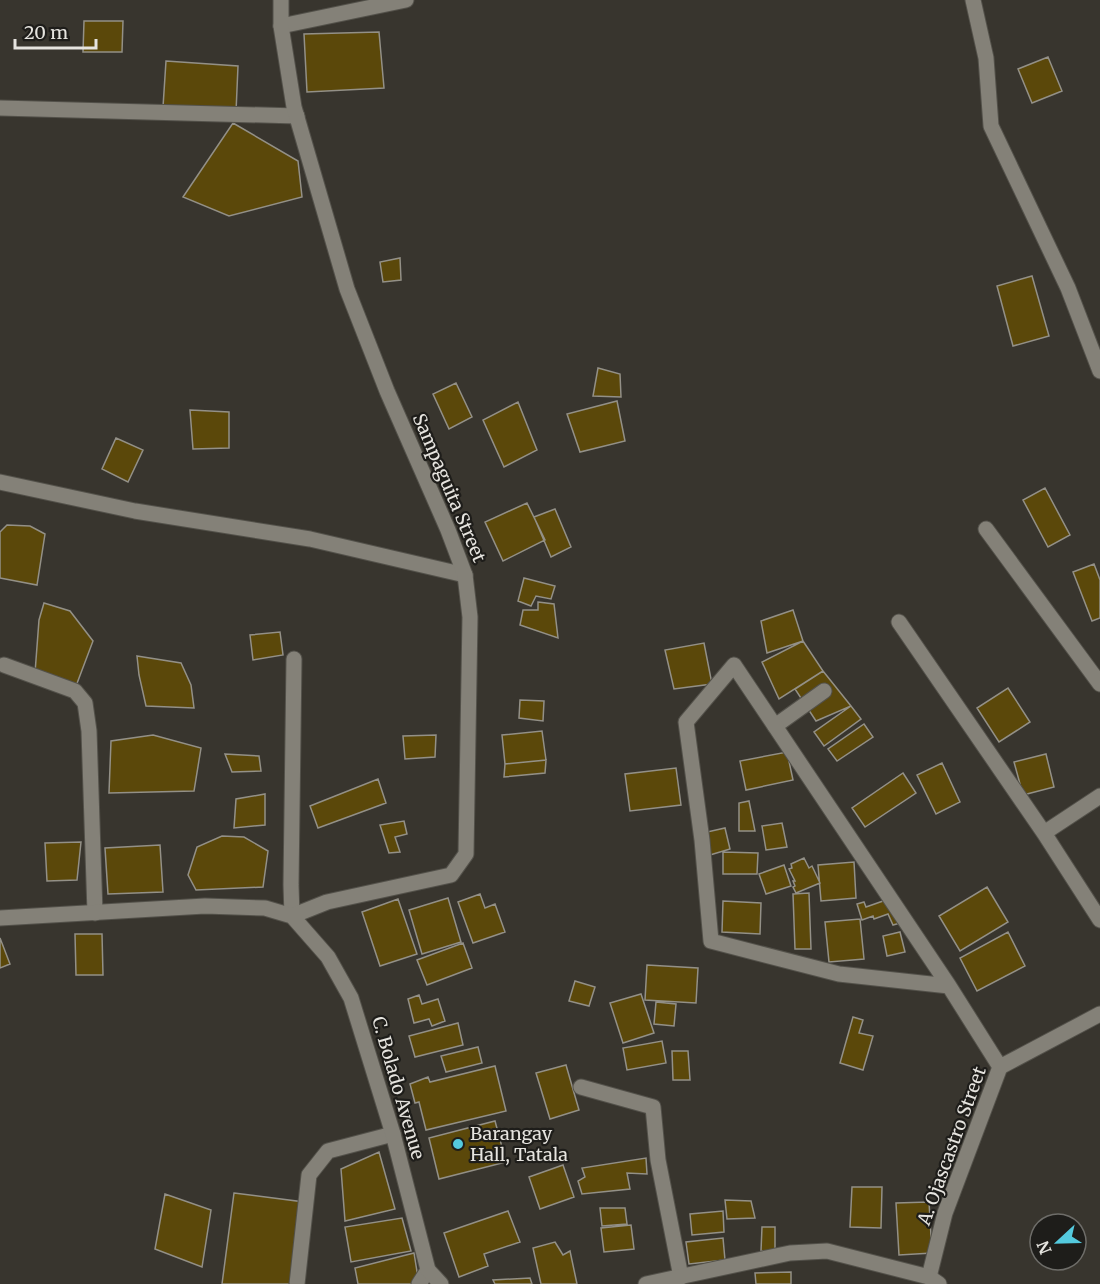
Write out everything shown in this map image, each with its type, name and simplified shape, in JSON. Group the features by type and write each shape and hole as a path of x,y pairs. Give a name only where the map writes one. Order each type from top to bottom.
{"street":[{"name":"Sampaguita Street","path":"281,0 281,26 297,116 347,288 387,391 448,530 465,575 470,617 466,854 451,875 327,902 292,916"},
{"path":"281,26 406,0"},
{"path":"973,0 986,58 991,126 1068,288 1100,371"},
{"path":"0,108 297,116"},
{"path":"0,482 135,511 310,539 465,575"},
{"path":"986,529 1100,684"},
{"path":"899,622 1044,833 1100,920"},
{"path":"0,918 205,906 265,908 292,916 294,659"},
{"path":"4,664 75,691 85,703 89,731 95,913"},
{"path":"949,986 839,974 711,941 702,840 686,722 734,665 949,986 1000,1067"},
{"path":"775,726 824,691"},
{"path":"1044,833 1100,796"},
{"name":"C. Bolado Avenue","path":"292,916 328,957 351,998 393,1134 428,1270 441,1284"},
{"name":"A. Ojascastro Street","path":"934,1281 945,1213 1000,1067 1100,1014"},
{"path":"581,1087 653,1107 658,1160 681,1277"},
{"path":"297,1284 309,1175 328,1150 393,1134"},
{"path":"646,1284 790,1253 827,1251 934,1281"},
{"path":"419,1284 428,1270"}],"building":[{"path":"84,21 123,21 122,52 83,52"},
{"path":"379,32 384,88 307,92 304,34"},
{"path":"1048,57 1062,91 1032,103 1018,69"},
{"path":"166,61 238,66 236,112 163,107"},
{"path":"233,123 298,161 302,197 229,216 183,197"},
{"path":"400,258 401,280 383,282 380,262"},
{"path":"1032,276 1049,336 1013,346 997,286"},
{"path":"598,368 620,374 621,397 593,396"},
{"path":"456,383 472,417 449,429 433,394"},
{"path":"617,401 625,441 580,452 567,414"},
{"path":"518,402 537,450 504,467 483,420"},
{"path":"190,410 229,412 229,448 193,449"},
{"path":"116,438 143,450 128,482 102,469"},
{"path":"1045,488 1070,535 1048,547 1023,500"},
{"path":"527,503 545,540 503,561 485,522"},
{"path":"555,509 571,547 551,557 534,517"},
{"path":"7,525 30,526 45,534 37,585 0,578 0,532"},
{"path":"1094,564 1100,580 1100,618 1092,621 1073,572"},
{"path":"524,578 555,586 551,599 536,596 531,606 518,601"},
{"path":"538,602 554,604 558,638 520,625 523,610 538,610"},
{"path":"44,603 70,611 93,641 76,686 35,673 39,620"},
{"path":"793,610 803,641 767,653 761,621"},
{"path":"280,632 283,655 253,660 250,635"},
{"path":"803,641 823,671 779,699 762,662"},
{"path":"704,643 712,684 674,689 665,650"},
{"path":"137,656 181,663 191,685 194,708 146,706"},
{"path":"823,671 851,706 816,721 795,689"},
{"path":"1008,688 1030,722 999,742 977,708"},
{"path":"520,700 544,701 543,721 519,718"},
{"path":"851,706 861,719 824,746 814,732"},
{"path":"864,724 873,737 837,761 828,749"},
{"path":"542,731 546,760 505,764 502,735"},
{"path":"153,735 201,748 194,791 109,793 111,741"},
{"path":"436,735 435,757 405,759 403,736"},
{"path":"787,752 793,780 746,790 740,761"},
{"path":"225,754 259,756 261,771 232,772"},
{"path":"1046,754 1054,787 1023,795 1014,762"},
{"path":"546,760 545,773 504,777 505,764"},
{"path":"942,763 960,802 936,814 917,775"},
{"path":"676,768 681,805 630,811 625,774"},
{"path":"903,773 916,793 865,827 852,808"},
{"path":"378,779 386,803 318,828 310,806"},
{"path":"265,794 265,825 234,828 236,799"},
{"path":"749,801 755,831 739,831 739,803"},
{"path":"404,821 407,834 395,837 400,852 389,853 380,825"},
{"path":"782,823 787,847 766,850 762,826"},
{"path":"725,828 730,849 710,855 707,832"},
{"path":"222,836 244,837 268,851 263,887 196,890 188,875 197,847"},
{"path":"81,842 77,880 47,881 45,843"},
{"path":"160,845 163,892 108,894 105,848"},
{"path":"723,852 758,853 757,874 723,874"},
{"path":"804,858 809,868 812,866 820,883 796,893 793,887 795,886 793,881 795,881 789,869 792,868 791,864"},
{"path":"854,862 856,898 821,901 818,865"},
{"path":"784,865 791,886 766,894 759,874"},
{"path":"987,887 1008,922 960,951 939,916"},
{"path":"809,893 811,949 795,949 793,894"},
{"path":"480,894 485,908 495,904 505,932 473,943 458,902"},
{"path":"448,898 461,942 422,954 409,910"},
{"path":"398,899 417,954 380,966 362,912"},
{"path":"886,900 900,923 893,925 888,914 862,920 857,904 864,902 866,907"},
{"path":"723,901 761,903 760,934 722,932"},
{"path":"860,919 864,959 829,962 825,922"},
{"path":"900,932 905,952 887,956 883,936"},
{"path":"1008,932 1025,966 977,991 960,958"},
{"path":"75,934 102,934 103,975 76,975"},
{"path":"0,938 10,964 0,968"},
{"path":"463,943 472,968 427,985 417,960"},
{"path":"647,965 698,968 696,1003 645,1000"},
{"path":"575,981 595,987 589,1006 569,1001"},
{"path":"641,994 654,1033 623,1043 610,1003"},
{"path":"419,995 422,1004 438,999 445,1021 432,1026 429,1019 414,1023 408,999"},
{"path":"656,1002 676,1004 674,1026 654,1024"},
{"path":"853,1017 863,1020 859,1033 873,1036 863,1070 840,1063"},
{"path":"458,1023 463,1045 415,1057 409,1036"},
{"path":"662,1041 666,1063 627,1070 623,1048"},
{"path":"478,1047 482,1063 446,1072 441,1056"},
{"path":"672,1051 688,1051 690,1080 673,1080"},
{"path":"566,1065 579,1110 550,1119 536,1073"},
{"path":"495,1066 506,1111 426,1130 419,1102 415,1103 410,1084 428,1077 430,1082"},
{"path":"495,1121 506,1162 439,1179 429,1138"},
{"path":"379,1152 395,1209 345,1221 341,1169"},
{"path":"646,1158 647,1174 627,1173 630,1189 582,1194 578,1181 585,1177 582,1168"},
{"path":"563,1165 574,1197 540,1209 529,1177"},
{"path":"852,1187 882,1187 881,1228 850,1227"},
{"path":"234,1193 304,1202 295,1284 222,1284"},
{"path":"165,1194 211,1210 202,1267 155,1249"},
{"path":"725,1200 751,1201 755,1218 727,1219"},
{"path":"929,1202 932,1253 899,1255 896,1203"},
{"path":"600,1208 625,1208 627,1224 602,1226"},
{"path":"508,1211 520,1242 484,1254 488,1266 459,1277 444,1233"},
{"path":"723,1211 724,1232 692,1235 690,1214"},
{"path":"402,1218 411,1251 351,1262 345,1227"},
{"path":"631,1225 634,1249 604,1252 601,1228"},
{"path":"762,1227 775,1227 775,1251 761,1251"},
{"path":"723,1238 725,1260 689,1264 686,1242"},
{"path":"555,1242 563,1255 570,1251 577,1284 541,1284 533,1248"},
{"path":"414,1253 419,1284 358,1284 355,1268"},
{"path":"791,1272 791,1284 756,1284 755,1273"},
{"path":"530,1278 532,1284 495,1284 493,1280"}],"place":[{"name":"Barangay Hall, Tatala","path":"458,1144"}]}
